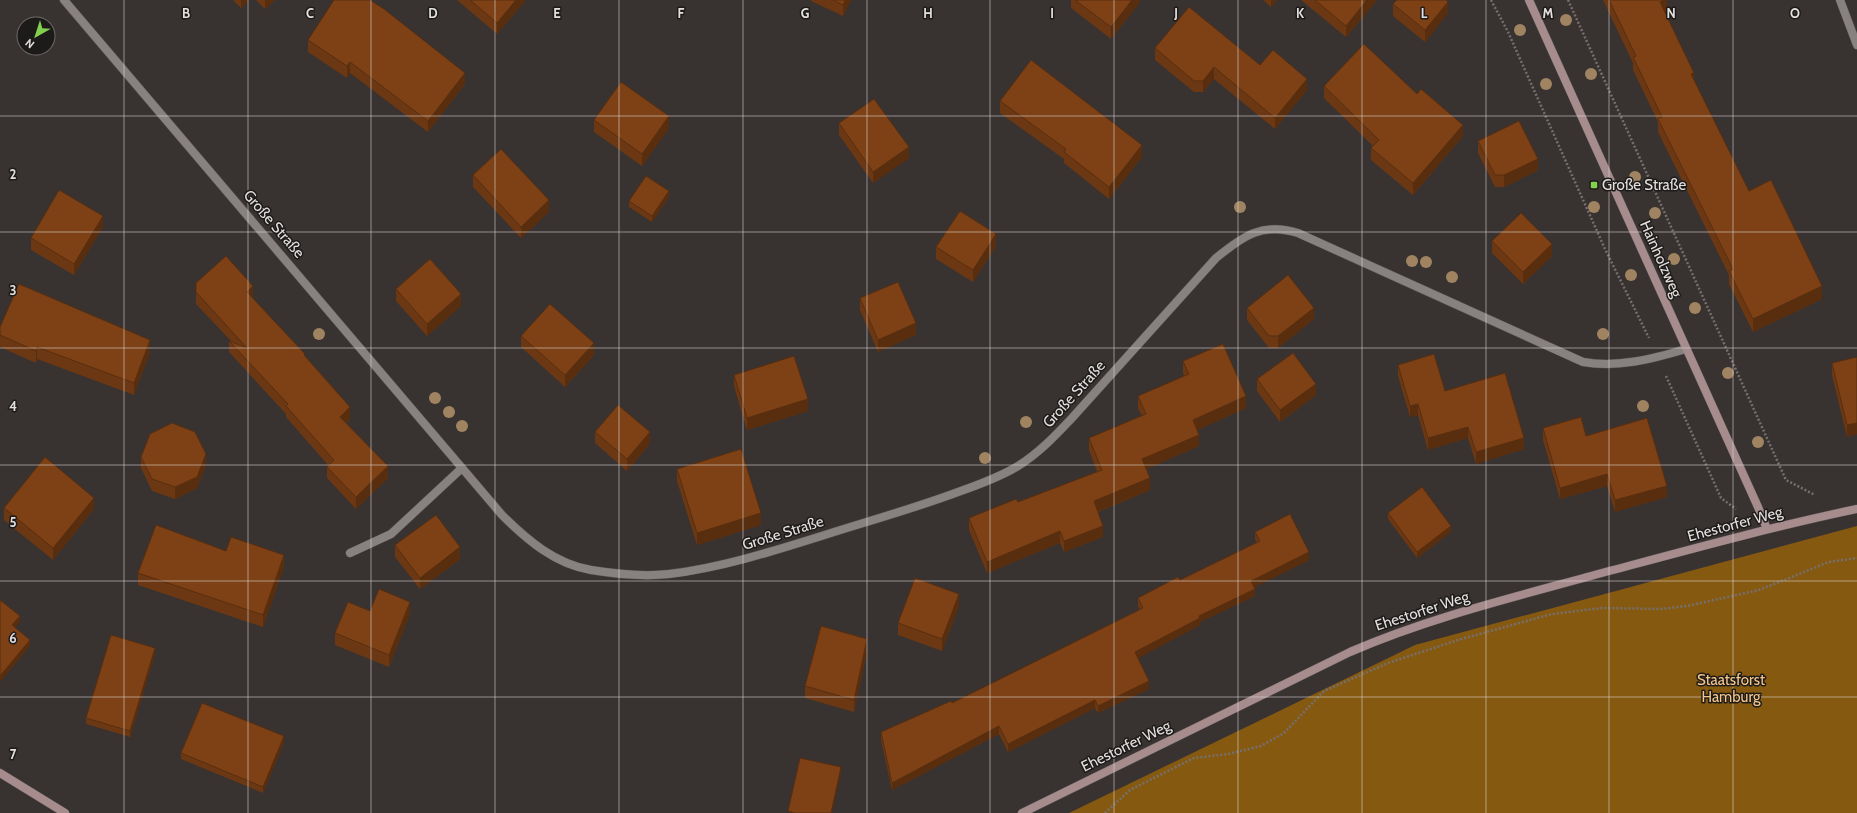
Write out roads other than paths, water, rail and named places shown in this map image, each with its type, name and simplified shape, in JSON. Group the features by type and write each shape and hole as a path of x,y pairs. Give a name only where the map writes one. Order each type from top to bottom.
{"main road":[{"name":"Hainholzweg","path":"1531,1 1767,529"},
{"name":"Ehestorfer Weg","path":"1022,813 1379,639 1483,605 1767,529 1857,509"},
{"path":"0,773 65,813"}],"street":[{"name":"Große Straße","path":"64,0 502,515 530,542 565,562 589,570 641,576 668,574 750,558 916,508 980,484 1018,466 1052,439 1072,418 1216,258 1240,238 1270,229 1284,229 1298,233 1583,362 1596,364 1628,363 1686,349"},
{"path":"1840,0 1857,45"},
{"path":"350,553 391,534 462,468"}],"place":[{"name":"Große Straße","path":"1594,185"}],"park label":[{"name":"Staatsforst Hamburg","path":"1731,688"}]}
